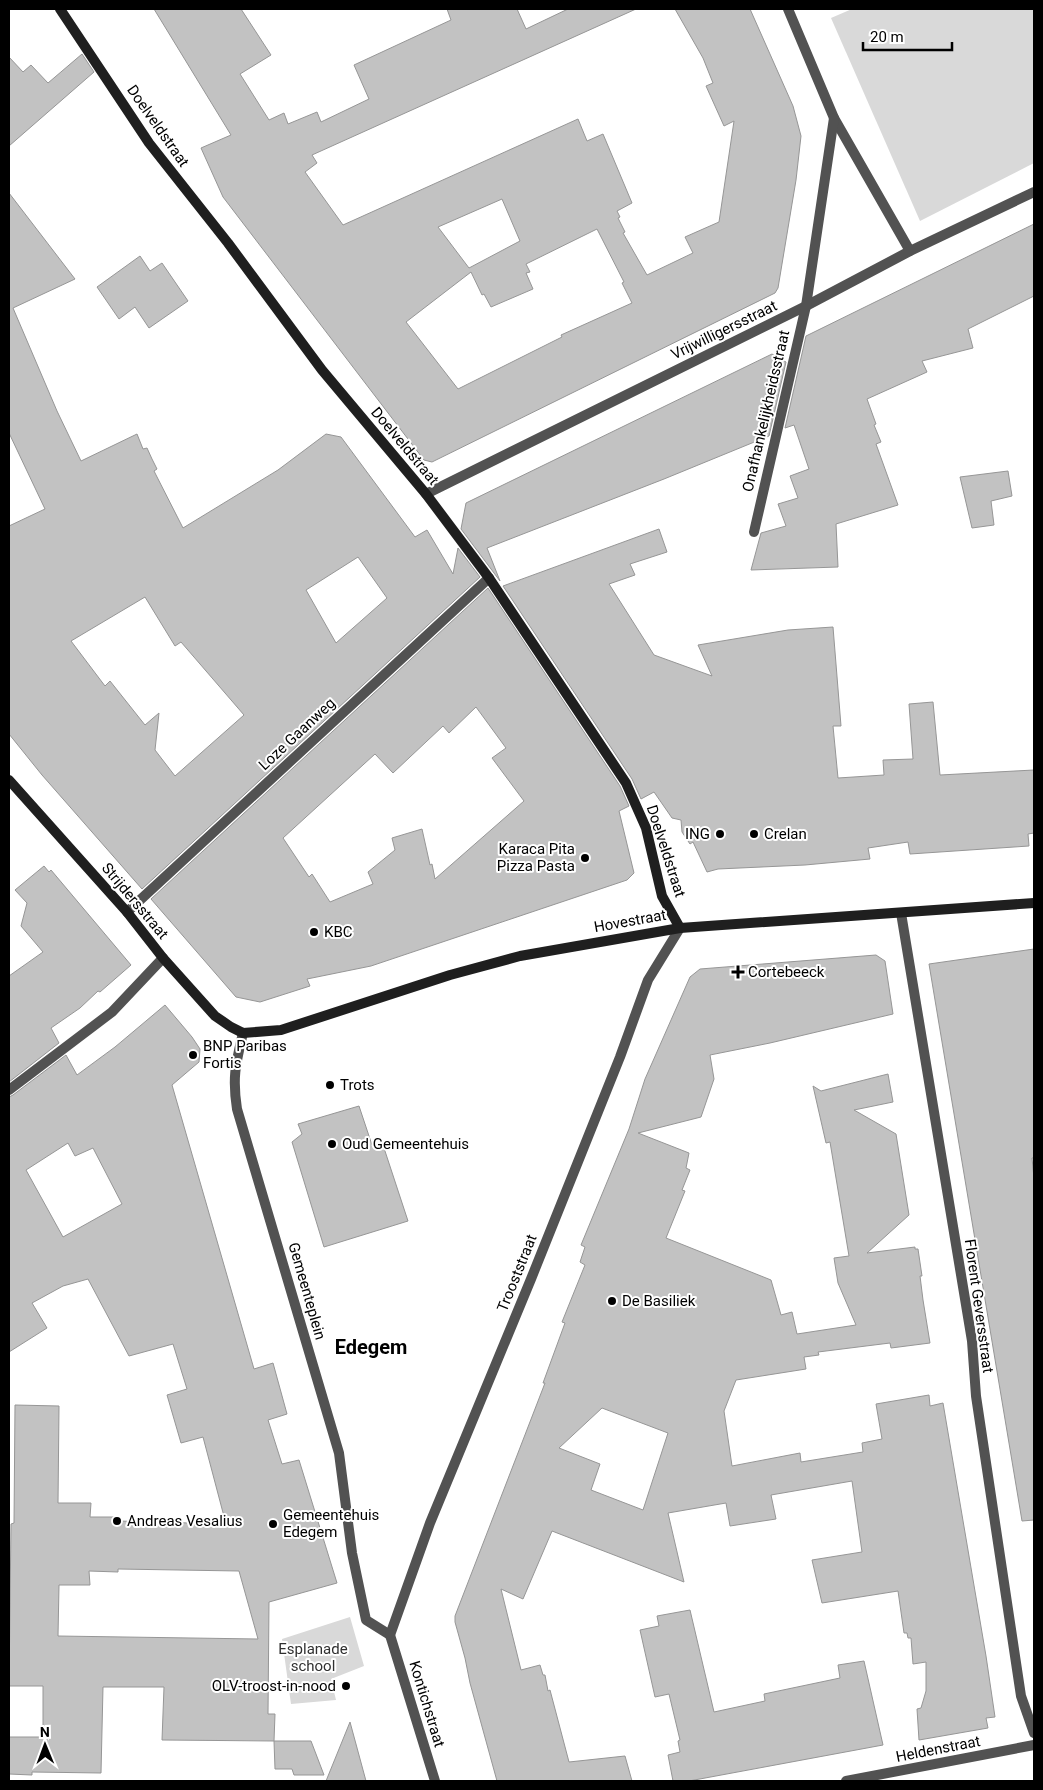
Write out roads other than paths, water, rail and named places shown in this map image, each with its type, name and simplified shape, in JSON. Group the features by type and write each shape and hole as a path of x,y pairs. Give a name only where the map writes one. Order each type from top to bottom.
{"street":[{"name":"Doelveldstraat","path":"60,9 149,143 322,370 426,494 488,578 626,783 646,828 662,896 680,928"},
{"path":"788,9 834,118 910,251"},
{"name":"Onafhankelijkheidsstraat","path":"754,532 806,306 834,118"},
{"name":"Vrijwilligersstraat","path":"426,494 806,306 910,251 1034,192"},
{"name":"Loze Gaanweg","path":"127,912 488,578"},
{"name":"Strijdersstraat","path":"9,780 127,912 163,958 215,1016 231,1027 244,1032"},
{"name":"Hovestraat","path":"244,1032 281,1030 450,976 520,956 680,928 1034,903"},
{"name":"Florent Geversstraat","path":"901,913 972,1342 976,1396 1021,1696 1034,1733"},
{"name":"Trooststraat","path":"390,1635 430,1523 614,1073 648,980 680,928"},
{"path":"9,1090 112,1012 163,958"},
{"name":"Gemeenteplein","path":"244,1032 234,1070 234,1090 237,1109 338,1453 352,1553 366,1620 390,1635"},
{"name":"Kontichstraat","path":"390,1635 435,1781"},
{"name":"Heldenstraat","path":"846,1781 1034,1745"}],"place":[{"name":"ING","path":"720,834"},
{"name":"Crelan","path":"754,834"},
{"name":"Karaca Pita Pizza Pasta","path":"585,858"},
{"name":"KBC","path":"314,932"},
{"name":"Cortebeeck","path":"738,972"},
{"name":"BNP Paribas Fortis","path":"193,1055"},
{"name":"Trots","path":"330,1085"},
{"name":"Oud Gemeentehuis","path":"332,1144"},
{"name":"De Basiliek","path":"612,1301"},
{"name":"Andreas Vesalius","path":"117,1521"},
{"name":"Gemeentehuis Edegem","path":"273,1524"},
{"name":"OLV-troost-in-nood","path":"346,1686"}],"district":[{"name":"Edegem","path":"371,1347"}],"park label":[{"name":"Esplanade school","path":"313,1658"}]}
